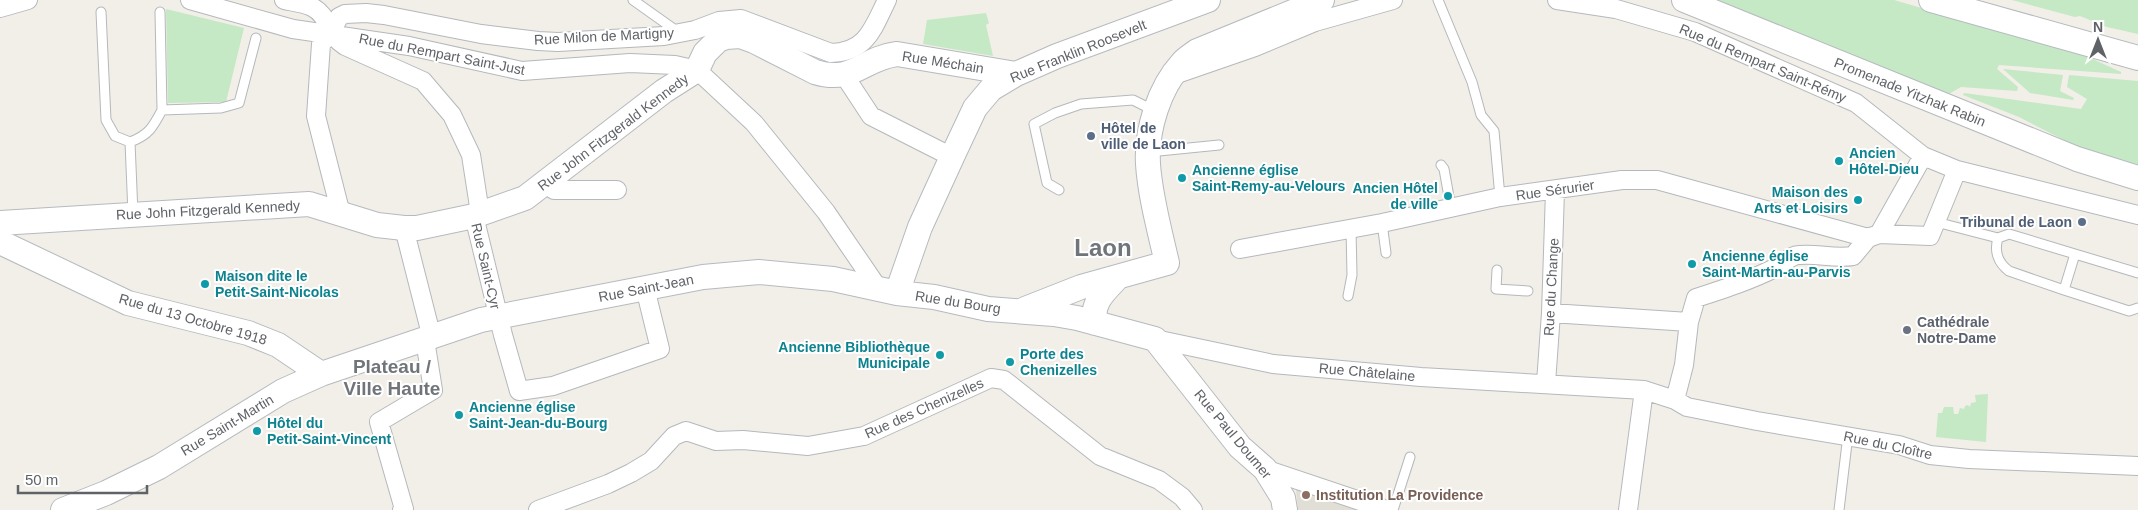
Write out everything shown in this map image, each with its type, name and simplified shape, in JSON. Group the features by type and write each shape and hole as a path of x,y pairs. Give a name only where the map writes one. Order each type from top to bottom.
{"street":[{"path":"0,8 28,0"},
{"name":"Rue du Rempart Saint-Just","path":"190,0 329,39 409,46 522,71 630,63 676,65 696,70"},
{"path":"284,0 312,7 327,22 329,39 316,116 341,214"},
{"name":"Rue Milon de Martigny","path":"329,39 339,17 355,12 384,15 481,34 538,41 644,37 680,33 719,21 741,19 831,53 856,48 867,38 887,0"},
{"name":"Rue Franklin Roosevelt","path":"888,290 920,227 975,108 991,89 1016,74 1065,53 1208,0"},
{"path":"1149,152 1149,142 1156,112 1167,85 1182,62 1197,51 1322,0"},
{"path":"1174,75 1255,47 1315,22 1393,0"},
{"name":"Rue du Rempart Saint-Rémy","path":"1556,0 1616,9 1695,32 1856,103 1923,156 1957,170 2138,215"},
{"name":"Promenade Yitzhak Rabin","path":"1684,0 2077,159 2138,178"},
{"path":"1931,0 2138,58"},
{"name":"Rue Méchain","path":"696,70 705,53 712,45 718,40 734,35 754,41 815,72 829,76 844,75 881,57 898,54 1016,74"},
{"name":"Rue Saint-Cyr","path":"329,39 423,81 452,115 471,155 477,214 498,317 519,391 553,386 660,349 645,288"},
{"path":"696,70 754,123 888,290"},
{"name":"Rue John Fitzgerald Kennedy","path":"0,223 309,204 377,225 417,228 477,214 525,198 664,92 696,70"},
{"path":"844,75 871,116 952,156"},
{"name":"Rue du Bourg","path":"1019,312 1081,287 1167,263 1150,172 1149,152"},
{"path":"1675,400 1684,365 1689,322 1696,298 1755,278 1784,263 1792,256 1799,254 1837,258 1854,256 1873,236 1923,156"},
{"path":"1936,222 1957,170"},
{"name":"Rue Sérurier","path":"1240,249 1382,223 1500,197 1555,191 1622,180 1657,180 1873,236 1930,236 1936,222"},
{"path":"545,183 554,190 617,190"},
{"name":"Rue du Change","path":"1546,383 1551,313 1548,292 1555,191"},
{"path":"402,510 404,509 379,422 434,390 429,339 404,228"},
{"name":"Rue du 13 Octobre 1918","path":"0,242 128,303 248,333 278,345 322,374"},
{"name":"Rue Saint-Jean","path":"322,374 481,320 703,277 759,272 823,278 888,290"},
{"path":"1095,323 1093,312 1096,303 1118,277"},
{"name":"Rue du Bourg","path":"888,290 934,297 988,309 1054,314 1095,323"},
{"path":"1551,313 1689,322"},
{"name":"Rue Châtelaine","path":"1095,323 1156,339 1274,364 1421,377 1644,390"},
{"name":"Rue Paul Doumer","path":"1156,339 1240,447 1266,469 1283,498 1285,510"},
{"name":"Rue Saint-Martin","path":"63,510 106,493 158,468 283,391 322,374"},
{"name":"Rue des Chenizelles","path":"543,508 608,484 631,473 651,461 674,436 686,431 716,440 743,440 808,446 864,436 992,378 1004,380 1100,456 1159,480 1182,497 1193,510"},
{"path":"1628,510 1644,390"},
{"name":"Rue du Cloître","path":"1644,390 1675,400 1687,407 1899,445 1930,455 1969,460 2138,466"},
{"path":"1266,469 1387,510"}],"lane":[{"path":"634,0 680,33"},
{"path":"1438,0 1472,82 1481,115 1494,131 1500,197"},
{"path":"101,12 106,120 115,136 130,142 144,136 155,124 162,110 160,12"},
{"path":"162,110 221,108 239,104 256,38"},
{"path":"1059,190 1047,183 1034,124 1055,113 1082,104 1134,100 1156,112"},
{"path":"130,142 133,215"},
{"path":"1149,152 1218,145"},
{"path":"1442,165 1451,208"},
{"path":"1936,222 1998,238 2009,234 2138,273"},
{"path":"1382,223 1386,253"},
{"path":"1348,296 1352,275 1351,229"},
{"path":"1998,238 1998,257 2001,265 2009,271 2129,311 2138,308"},
{"path":"2064,290 2075,254"},
{"path":"1497,270 1496,289 1528,291"},
{"path":"1839,510 1848,435"},
{"path":"1393,510 1410,457"}],"shaded area":[{"name":"Institution La Providence","path":"1304,487 1321,499 1360,510 1298,510 1296,490"}],"green space":[{"path":"1713,0 1894,0 2086,56 2121,72 2121,74 1999,65 1997,69 2018,87 2017,91 1961,87 1947,95"},
{"path":"2012,0 2138,0 2138,34 2107,27 2080,16 2075,17"},
{"path":"166,9 244,28 226,102 168,103"},
{"path":"986,13 989,23 986,25 993,56 923,44 927,20"},
{"path":"2003,69 2063,75 2060,91 2074,98 2073,100 2030,93"},
{"path":"2069,75 2138,81 2138,171 2097,157 2019,117 1963,95 1964,93 2081,109 2087,99 2067,87"},
{"path":"1988,394 1986,442 1936,437 1938,413 1942,413 1944,407 1953,407 1954,414 1958,414 1960,408 1964,409 1968,405 1970,407 1971,403 1976,402 1975,395"}],"place":[{"name":"Hôtel de ville de Laon","path":"1091,136"},
{"name":"Ancien Hôtel-Dieu","path":"1839,161"},
{"name":"Ancienne église Saint-Remy-au-Velours","path":"1182,178"},
{"name":"Ancien Hôtel de ville","path":"1448,196"},
{"name":"Maison des Arts et Loisirs","path":"1858,200"},
{"name":"Tribunal de Laon","path":"2082,222"},
{"name":"Ancienne église Saint-Martin-au-Parvis","path":"1692,264"},
{"name":"Maison dite le Petit-Saint-Nicolas","path":"205,284"},
{"name":"Cathédrale Notre-Dame","path":"1907,330"},
{"name":"Ancienne Bibliothèque Municipale","path":"940,355"},
{"name":"Porte des Chenizelles","path":"1010,362"},
{"name":"Ancienne église Saint-Jean-du-Bourg","path":"459,415"},
{"name":"Hôtel du Petit-Saint-Vincent","path":"257,431"},
{"name":"Institution La Providence","path":"1306,495"}],"district":[{"name":"Laon","path":"1103,248"},
{"name":"Plateau / Ville Haute","path":"392,377"}]}
